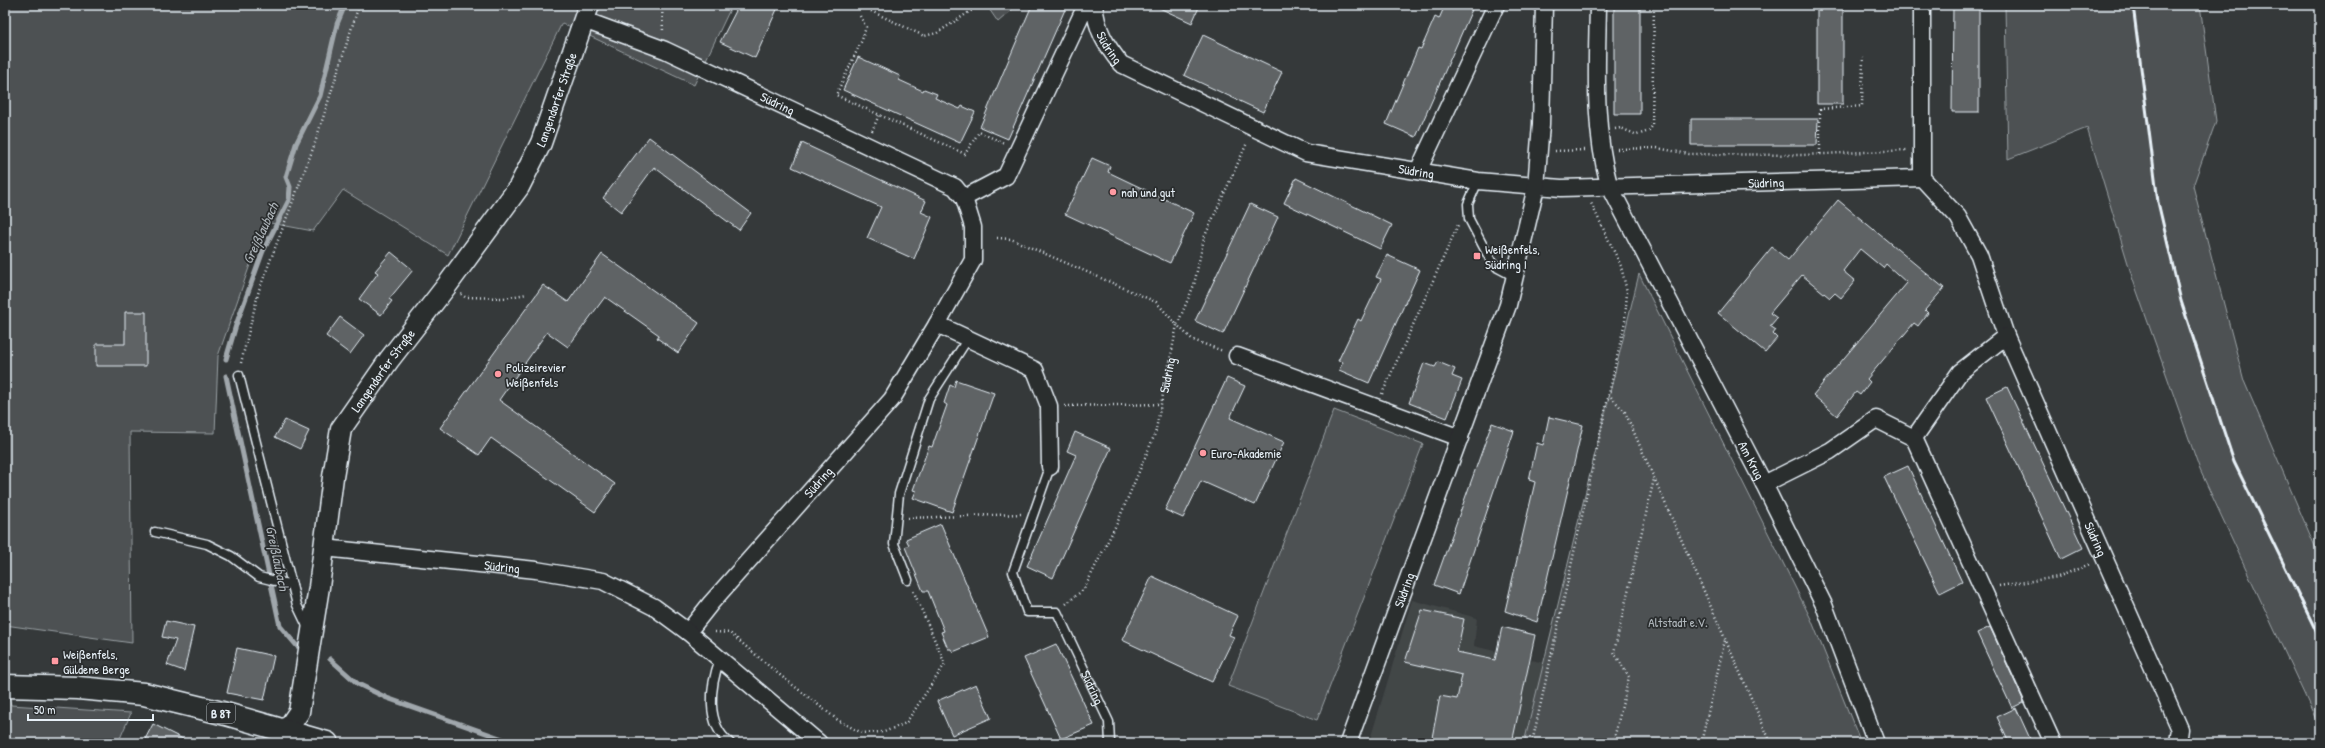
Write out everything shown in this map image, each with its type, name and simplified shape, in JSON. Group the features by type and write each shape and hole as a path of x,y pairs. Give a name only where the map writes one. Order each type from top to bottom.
{"main road":[{"name":"B 87","path":"5,686 78,688 144,694 282,737 327,743"}],"street":[{"path":"1418,171 1496,5"},
{"name":"Südring","path":"1348,743 1496,343 1508,306 1536,187 1540,151 1544,5"},
{"path":"1598,5 1597,117 1604,149 1609,185"},
{"path":"1922,5 1922,178"},
{"name":"Südring","path":"964,198 1006,176 1089,8"},
{"name":"Südring","path":"1089,8 1096,19 1104,43 1121,64 1306,153 1478,181 1536,187 1922,178 1958,217 1979,255 2006,336 2180,729 2178,743"},
{"name":"Südring","path":"586,13 955,187 964,198 973,227 973,260 892,399 711,603 688,632"},
{"name":"Langendorfer Straße","path":"282,737 299,712 341,429 389,360 448,284 519,187 540,143 586,13"},
{"name":"Am Krug","path":"1609,185 1764,484 1824,605 1876,743"},
{"path":"937,324 967,340 1035,370 1049,406 1050,467"},
{"path":"1914,438 1960,372 2006,336"},
{"path":"1237,356 1460,438"},
{"path":"1764,484 1830,451 1876,419 1914,438 2052,743"},
{"name":"Südring","path":"324,548 536,570 603,581 654,607 688,632 819,743"}],"lane":[{"path":"1478,181 1468,204 1469,219 1491,261 1498,268 1515,277"},
{"path":"908,580 894,544 899,494 929,399 967,340"},
{"path":"239,374 297,605 310,632"},
{"path":"1050,467 1013,572 1027,612 1057,612"},
{"path":"155,532 207,544 231,556 259,577 292,585"},
{"name":"Südring","path":"1057,612 1109,722 1110,743"},
{"path":"720,660 714,675 712,692 714,720 722,736 730,743"}],"path":[{"path":"239,374 246,336 258,290 314,146 359,5"},
{"path":"665,50 661,26 662,6 666,5"},
{"path":"871,11 924,36 937,33 980,5"},
{"path":"1604,149 1608,137 1615,129 1621,128 1637,135 1649,131 1652,126 1654,5"},
{"path":"860,16 866,27 862,40 836,95 965,154 979,132 1019,149"},
{"path":"1820,154 1820,109 1862,106 1863,57"},
{"name":"Südring","path":"1057,612 1084,589 1118,521 1155,434 1177,325 1194,286 1204,238 1254,128"},
{"path":"1540,151 1656,148 1689,154 1820,154 1922,150"},
{"path":"1532,743 1610,396 1625,322 1627,292 1621,266 1582,187"},
{"path":"1376,407 1468,204"},
{"path":"997,238 1011,239 1156,302 1193,340 1237,356"},
{"path":"448,284 465,297 504,298 527,294"},
{"path":"1610,396 1624,412 1770,743"},
{"path":"1049,406 1161,404"},
{"path":"1613,743 1629,677 1614,652 1654,478"},
{"path":"896,519 1034,513"},
{"path":"1982,588 2058,577 2104,558"},
{"path":"688,632 730,633 839,722 862,733 884,732 906,723 945,664 908,580"},
{"path":"1701,743 1725,640"}],"shaded area":[{"path":"1412,600 1477,618 1474,646 1544,663 1524,743 1369,743"}],"green space":[{"path":"5,5 732,5 694,85 562,23 448,255 343,190 313,231 265,222 218,356 215,433 130,432 132,643 5,625"},
{"path":"1012,5 1014,8 998,22 987,6"},
{"path":"2005,5 2200,5 2216,121 2193,186 2244,381 2320,558 2320,728 2200,470 2133,280 2087,128 2008,159"},
{"name":"Altstadt e.V.","path":"1639,274 1811,619 1861,743 1524,743"},
{"path":"1334,410 1423,444 1317,720 1228,686"},
{"path":"5,682 11,705 131,713 118,743 5,743"}],"building":[{"path":"739,5 779,5 755,58 720,42"},
{"path":"1032,5 1067,5 1008,139 980,127"},
{"path":"1153,5 1200,5 1192,23"},
{"path":"1445,5 1474,5 1416,137 1386,124 1418,48 1421,49 1435,17 1439,19"},
{"path":"1614,5 1640,5 1640,114 1614,114"},
{"path":"1817,5 1843,5 1843,104 1817,104"},
{"path":"1953,5 1979,5 1979,112 1952,112"},
{"path":"1203,35 1282,72 1263,112 1184,75"},
{"path":"858,57 900,76 899,80 923,91 924,89 937,94 935,98 960,109 962,106 975,112 960,143 843,90"},
{"path":"1691,119 1818,119 1817,145 1691,145"},
{"path":"649,137 751,213 739,230 654,167 621,212 603,198"},
{"path":"802,143 926,201 921,212 932,217 914,259 867,238 881,207 792,167"},
{"name":"nah und gut","path":"1092,158 1110,166 1108,172 1194,213 1170,263 1065,214"},
{"path":"1296,178 1392,225 1380,249 1284,203"},
{"path":"1838,200 1944,288 1925,310 1928,313 1918,326 1914,323 1867,379 1870,382 1860,395 1856,392 1837,416 1813,395 1907,283 1886,264 1883,268 1860,249 1843,271 1855,281 1841,298 1835,293 1830,298 1802,275 1770,313 1777,318 1770,326 1776,330 1773,334 1777,338 1765,352 1718,313 1772,247 1788,260"},
{"path":"1250,204 1278,217 1223,334 1195,321"},
{"path":"391,252 413,270 389,299 392,301 381,315 359,299 378,273 375,271"},
{"name":"Polizeirevier Weißenfels","path":"602,254 699,323 678,353 657,338 659,335 605,297 568,347 547,332 499,400 615,484 595,512 491,438 479,455 440,428 543,285 568,302"},
{"path":"1387,255 1420,270 1369,383 1339,370 1343,362 1338,361 1358,319 1361,321 1381,279 1376,277"},
{"path":"125,312 146,312 146,366 96,366 96,344 125,344"},
{"path":"340,317 364,335 350,354 326,336"},
{"path":"1438,362 1455,369 1452,376 1462,380 1447,418 1409,403 1424,363 1435,367"},
{"path":"1227,378 1245,386 1230,418 1284,442 1255,505 1201,481 1183,518 1165,510"},
{"path":"956,380 994,393 952,512 913,498 916,491 913,490 929,446 932,447 947,405 944,403 950,385 954,387"},
{"path":"2007,387 2083,548 2061,559 1986,397"},
{"path":"1549,417 1583,425 1537,622 1505,611 1535,482 1529,480 1537,443 1543,445"},
{"path":"285,420 309,431 300,449 275,437"},
{"path":"1492,423 1514,431 1459,594 1434,585"},
{"path":"1075,432 1111,448 1053,578 1027,566 1076,455 1067,451"},
{"path":"1908,466 1962,582 1940,593 1884,477"},
{"path":"941,524 989,637 953,652 951,649 948,649 941,632 944,631 928,591 923,591 905,547 909,545 906,539"},
{"path":"1152,576 1238,616 1229,635 1234,637 1212,682 1122,640"},
{"path":"1422,610 1464,619 1457,652 1495,660 1502,627 1535,635 1512,743 1431,743 1440,696 1457,699 1462,675 1405,662"},
{"path":"166,621 194,627 184,671 167,665 176,640 162,637"},
{"path":"1990,627 2024,702 2012,708 1977,633"},
{"path":"1056,644 1094,725 1061,739 1024,658"},
{"path":"237,648 274,656 264,700 227,693"},
{"path":"976,684 991,718 952,735 937,701"},
{"path":"2016,708 2032,743 2009,743 1997,717"},
{"path":"153,724 191,743 143,743"}],"waterway":[{"name":"Greißlaubach","path":"226,359 236,325 263,251 289,200 290,187 286,177 296,144 320,96 337,24 345,5"},
{"name":"Greißlaubach","path":"226,376 280,626 297,646"},
{"name":"Greißlaubach","path":"330,659 358,684 387,698 514,743"}],"railway":[{"path":"2133,5 2158,202 2181,301 2234,462 2320,639"}],"place":[{"name":"nah und gut","path":"1113,192"},
{"name":"Weißenfels, Südring I","path":"1477,256"},
{"name":"Polizeirevier Weißenfels","path":"498,374"},
{"name":"Euro-Akademie","path":"1203,453"},
{"name":"Weißenfels, Güldene Berge","path":"55,661"}]}
